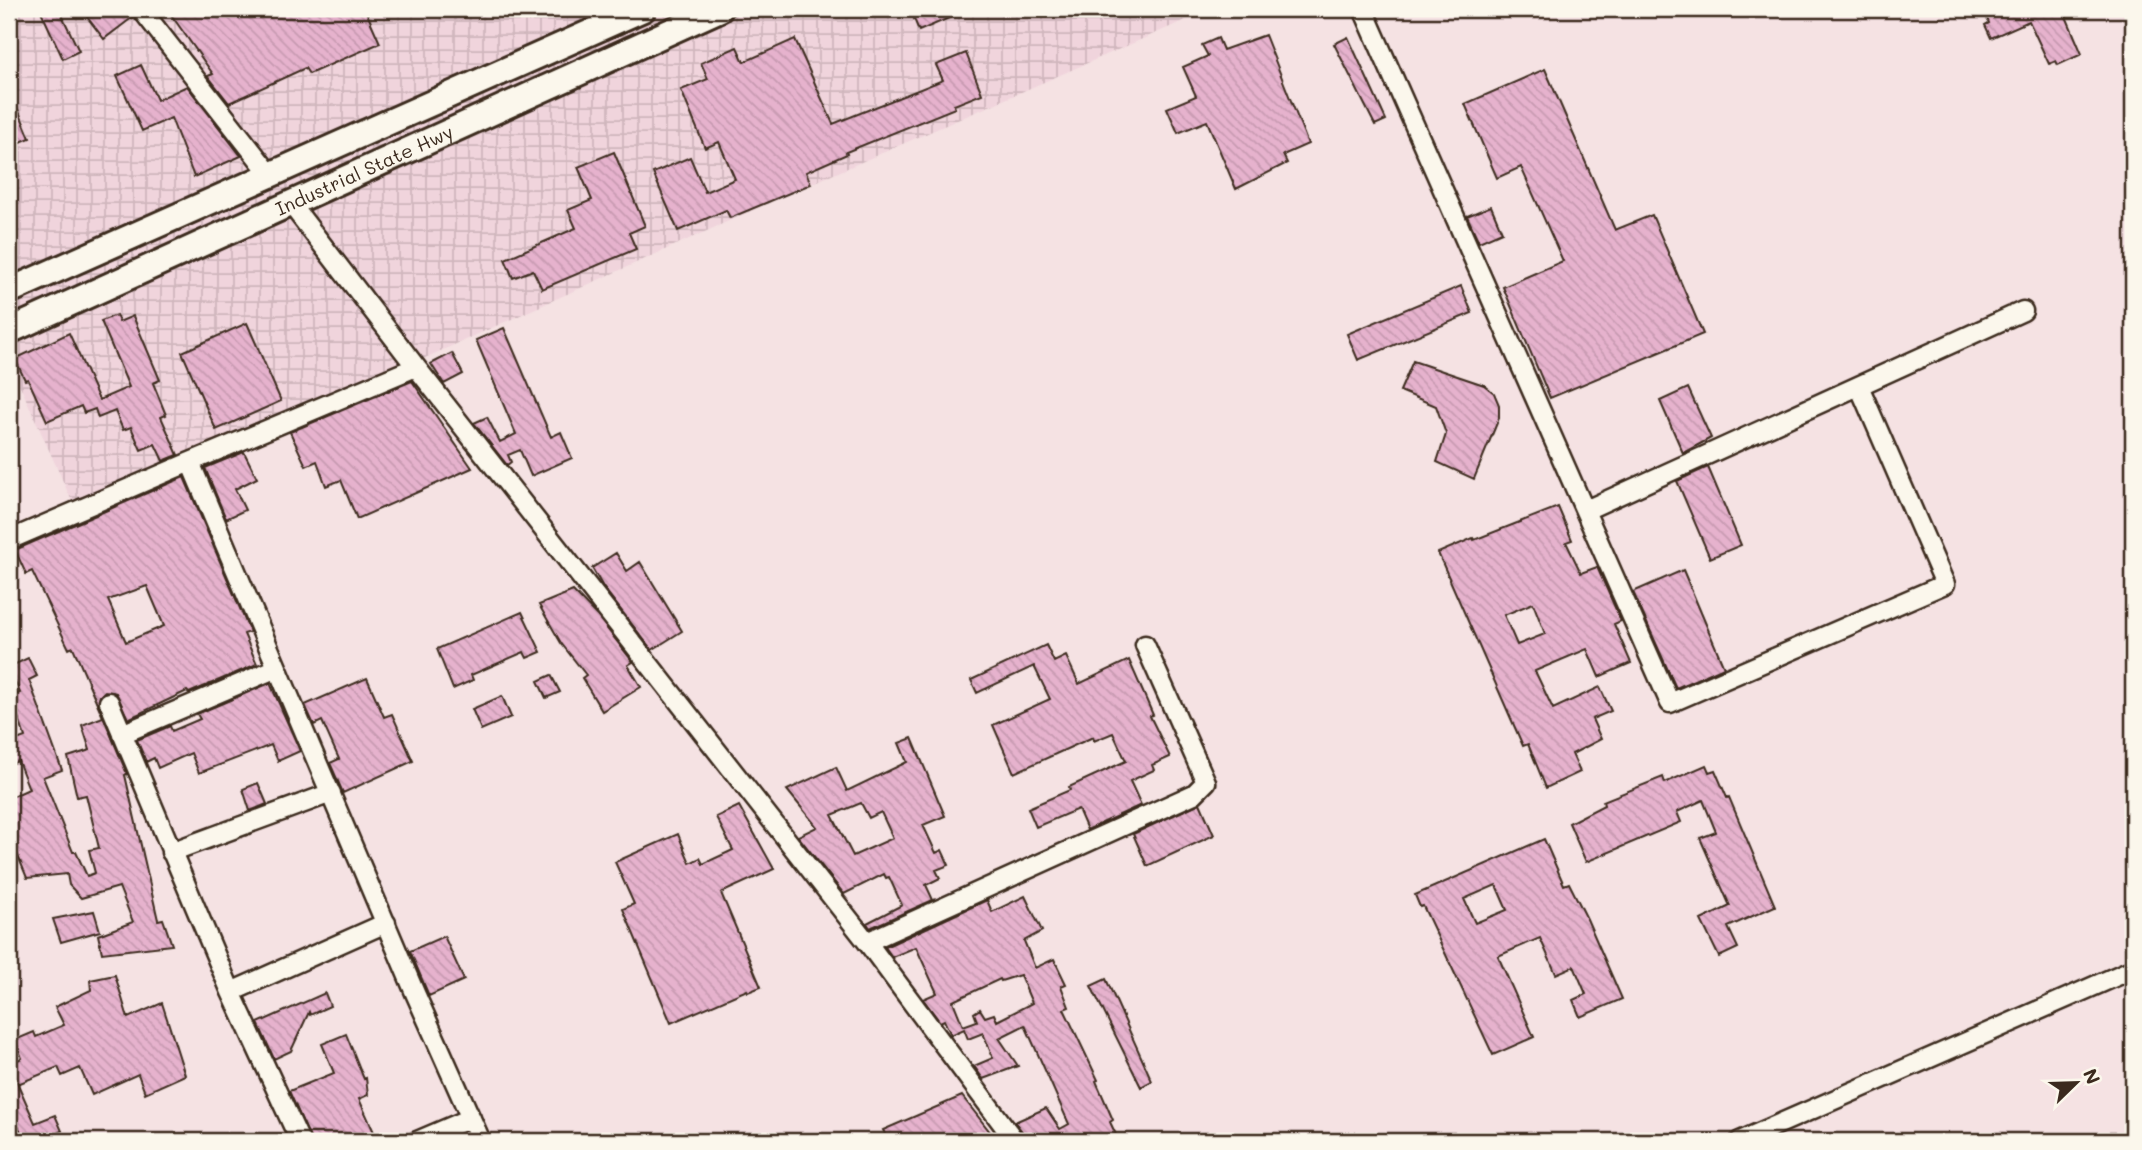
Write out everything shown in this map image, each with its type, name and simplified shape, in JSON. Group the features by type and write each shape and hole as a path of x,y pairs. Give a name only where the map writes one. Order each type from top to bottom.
{"main road":[{"name":"Industrial State Hwy","path":"9,291 643,9"},
{"name":"Industrial State Hwy","path":"9,331 720,9"},
{"path":"424,106 439,136"},
{"path":"129,238 144,270"}],"street":[{"path":"141,9 270,174"},
{"path":"1363,9 1670,704 1945,584 1859,386"},
{"path":"291,204 415,367 867,942 1014,1141"},
{"path":"1586,510 2024,311"},
{"path":"9,540 415,367"},
{"path":"190,462 481,1141"},
{"path":"867,942 1194,794 1206,782 1145,645"},
{"path":"122,734 277,668"},
{"path":"109,702 231,992 300,1141"},
{"path":"171,852 331,793"},
{"path":"231,992 386,923"},
{"path":"1740,1141 2133,969"},
{"path":"417,1141 471,1118"}],"shaded area":[{"path":"9,9 1211,9 811,184 405,367 75,508 9,361"}],"building":[{"path":"40,9 59,9 79,51 63,59"},
{"path":"98,9 130,9 133,17 104,39 87,17"},
{"path":"167,9 365,9 380,43 309,74 305,68 229,103 208,76 213,74"},
{"path":"910,9 970,9 919,31"},
{"path":"1983,9 2063,9 2082,54 2058,65 2056,61 2049,64 2029,21 1991,38 1985,25 1989,23"},
{"path":"1265,35 1308,144 1283,155 1287,163 1236,189 1207,121 1178,133 1167,108 1196,96 1183,67 1208,56 1202,45 1218,38 1223,50"},
{"path":"1348,37 1386,120 1375,125 1334,44"},
{"path":"795,39 833,124 943,80 936,65 966,53 982,94 806,172 811,184 730,218 726,210 678,231 653,173 690,157 705,192 735,179 719,142 705,148 681,90 708,79 701,63 737,47 744,62"},
{"path":"141,65 157,100 187,86 241,156 194,177 171,118 142,131 117,76"},
{"path":"1545,69 1615,230 1652,215 1703,334 1550,398 1503,287 1563,261 1521,167 1497,178 1465,104"},
{"path":"9,88 30,138 9,147"},
{"path":"614,152 645,226 629,233 636,249 542,289 533,270 513,278 505,259 576,228 568,210 592,200 578,167"},
{"path":"1491,206 1502,232 1479,242 1467,216"},
{"path":"1461,286 1472,313 1358,360 1347,334"},
{"path":"116,315 119,322 133,316 160,380 153,383 166,415 161,417 178,455 163,461 155,444 141,450 131,427 123,430 115,411 98,418 95,409 84,413 81,406 47,421 28,379 25,380 15,359 69,333 99,400 129,387 101,321"},
{"path":"247,323 281,401 216,430 182,352"},
{"path":"504,328 551,437 561,432 572,458 531,476 520,450 508,455 511,462 507,465 474,423 487,417 500,442 516,434 476,340"},
{"path":"452,353 463,374 444,384 431,364"},
{"path":"1413,361 1484,385 1494,393 1499,405 1499,418 1474,479 1437,462 1446,434 1436,406 1400,391"},
{"path":"412,381 472,468 357,519 341,480 326,486 317,461 306,466 290,432"},
{"path":"1688,388 1711,438 1683,453 1660,401"},
{"path":"244,452 257,478 235,489 245,510 226,519 205,468"},
{"path":"1708,467 1741,545 1710,558 1677,481"},
{"path":"184,477 250,632 244,634 257,664 189,693 187,691 128,719 116,693 105,691 100,696 99,706 127,774 125,775 158,920 163,919 172,945 102,953 98,935 133,922 119,887 81,898 69,885 67,874 27,878 9,834 9,798 29,789 18,761 9,765 9,743 25,737 11,696 20,693 9,667 28,658 37,676 29,680 62,770 43,777 73,852 76,852 87,876 95,873 89,850 99,848 86,795 77,797 68,757 90,750 82,725 103,717 73,647 69,649 32,571 26,574 15,550","holes":["147,586 164,626 126,642 108,600"]},
{"path":"1558,507 1572,540 1566,542 1581,573 1597,567 1621,621 1614,624 1631,663 1599,677 1587,649 1535,671 1553,709 1600,687 1611,711 1592,719 1601,739 1572,754 1580,772 1546,788 1528,744 1523,746 1438,553 1473,538 1474,540","holes":["1533,603 1545,634 1517,645 1504,615"]},
{"path":"616,553 627,571 640,562 682,631 652,650 603,587 592,568"},
{"path":"1683,570 1724,667 1676,688 1633,592"},
{"path":"573,591 597,616 633,662 628,665 641,687 602,711 582,678 586,675 561,643 539,605"},
{"path":"522,612 541,652 527,658 524,652 471,675 473,680 453,689 437,649"},
{"path":"1046,645 1054,662 1066,656 1079,684 1129,660 1153,715 1150,716 1170,757 1152,765 1154,770 1130,781 1141,805 1087,830 1078,809 1036,827 1028,808 1126,761 1113,733 1094,741 1093,737 1014,773 993,725 1050,699 1034,666 977,693 971,680"},
{"path":"551,675 560,692 546,698 538,681"},
{"path":"367,678 384,717 392,714 413,761 343,793 330,763 339,759 322,721 314,725 305,705"},
{"path":"270,683 300,751 278,761 271,745 199,773 191,753 158,768 154,758 146,762 137,740 170,726 172,731 200,719 197,714"},
{"path":"502,696 511,717 481,730 472,709"},
{"path":"912,738 945,816 923,825 936,853 942,850 949,865 936,870 940,878 926,885 933,900 870,928 867,923 902,905 889,877 886,878 884,874 844,894 798,836 817,827 787,790 836,767 847,791 907,762 899,743","holes":["861,803 869,818 881,812 893,838 853,856 832,815"]},
{"path":"1706,765 1709,772 1715,770 1727,798 1729,797 1775,906 1728,927 1738,948 1719,957 1701,920 1730,906 1700,838 1716,832 1703,800 1677,812 1681,822 1586,862 1569,823 1604,805 1603,801 1663,777 1665,783"},
{"path":"258,783 267,804 250,811 243,789"},
{"path":"1200,803 1214,835 1147,866 1133,834"},
{"path":"739,806 774,869 721,893 761,987 748,992 747,990 671,1023 623,909 634,904 615,862 678,834 690,863 700,858 703,864 733,850 716,817"},
{"path":"1544,839 1564,885 1569,883 1587,919 1622,999 1580,1017 1573,1000 1586,994 1574,966 1556,974 1540,938 1498,956 1534,1037 1493,1055 1423,906 1420,907 1415,895","holes":["1496,885 1507,910 1475,923 1464,899"]},
{"path":"1025,896 1042,931 1024,941 1035,968 1054,959 1066,984 1061,986 1069,1007 1064,1009 1098,1080 1096,1081 1113,1120 1110,1122 1119,1141 1026,1141 1015,1122 1046,1108 1060,1129 1069,1124 1025,1025 999,1038 1018,1066 983,1079 974,1066 993,1058 983,1033 968,1039 964,1029 951,1035 944,1020 940,1022 923,999 937,993 916,947 892,957 885,947 987,900 992,912","holes":["1020,975 1032,1003 997,1021 994,1014 985,1017 980,1009 974,1013 977,1021 963,1026 953,1001 1000,979 1001,981"]},
{"path":"94,911 100,931 61,942 53,919"},
{"path":"444,936 464,980 429,996 410,951"},
{"path":"115,975 128,1018 162,1003 185,1075 145,1093 138,1074 92,1095 80,1068 62,1076 58,1067 18,1084 9,1064 22,1058 15,1040 34,1032 36,1037 64,1025 55,1007 91,990 90,980"},
{"path":"1106,979 1152,1081 1141,1087 1091,986"},
{"path":"325,993 330,1006 310,1015 309,1012 291,1051 274,1059 258,1023"},
{"path":"346,1034 364,1079 366,1078 368,1095 359,1099 378,1141 311,1141 289,1091 334,1073 322,1044"},
{"path":"9,1064 35,1123 55,1115 62,1131 38,1141 25,1141 9,1106"},
{"path":"962,1096 991,1133 994,1132 1001,1141 888,1141 883,1130"}]}
